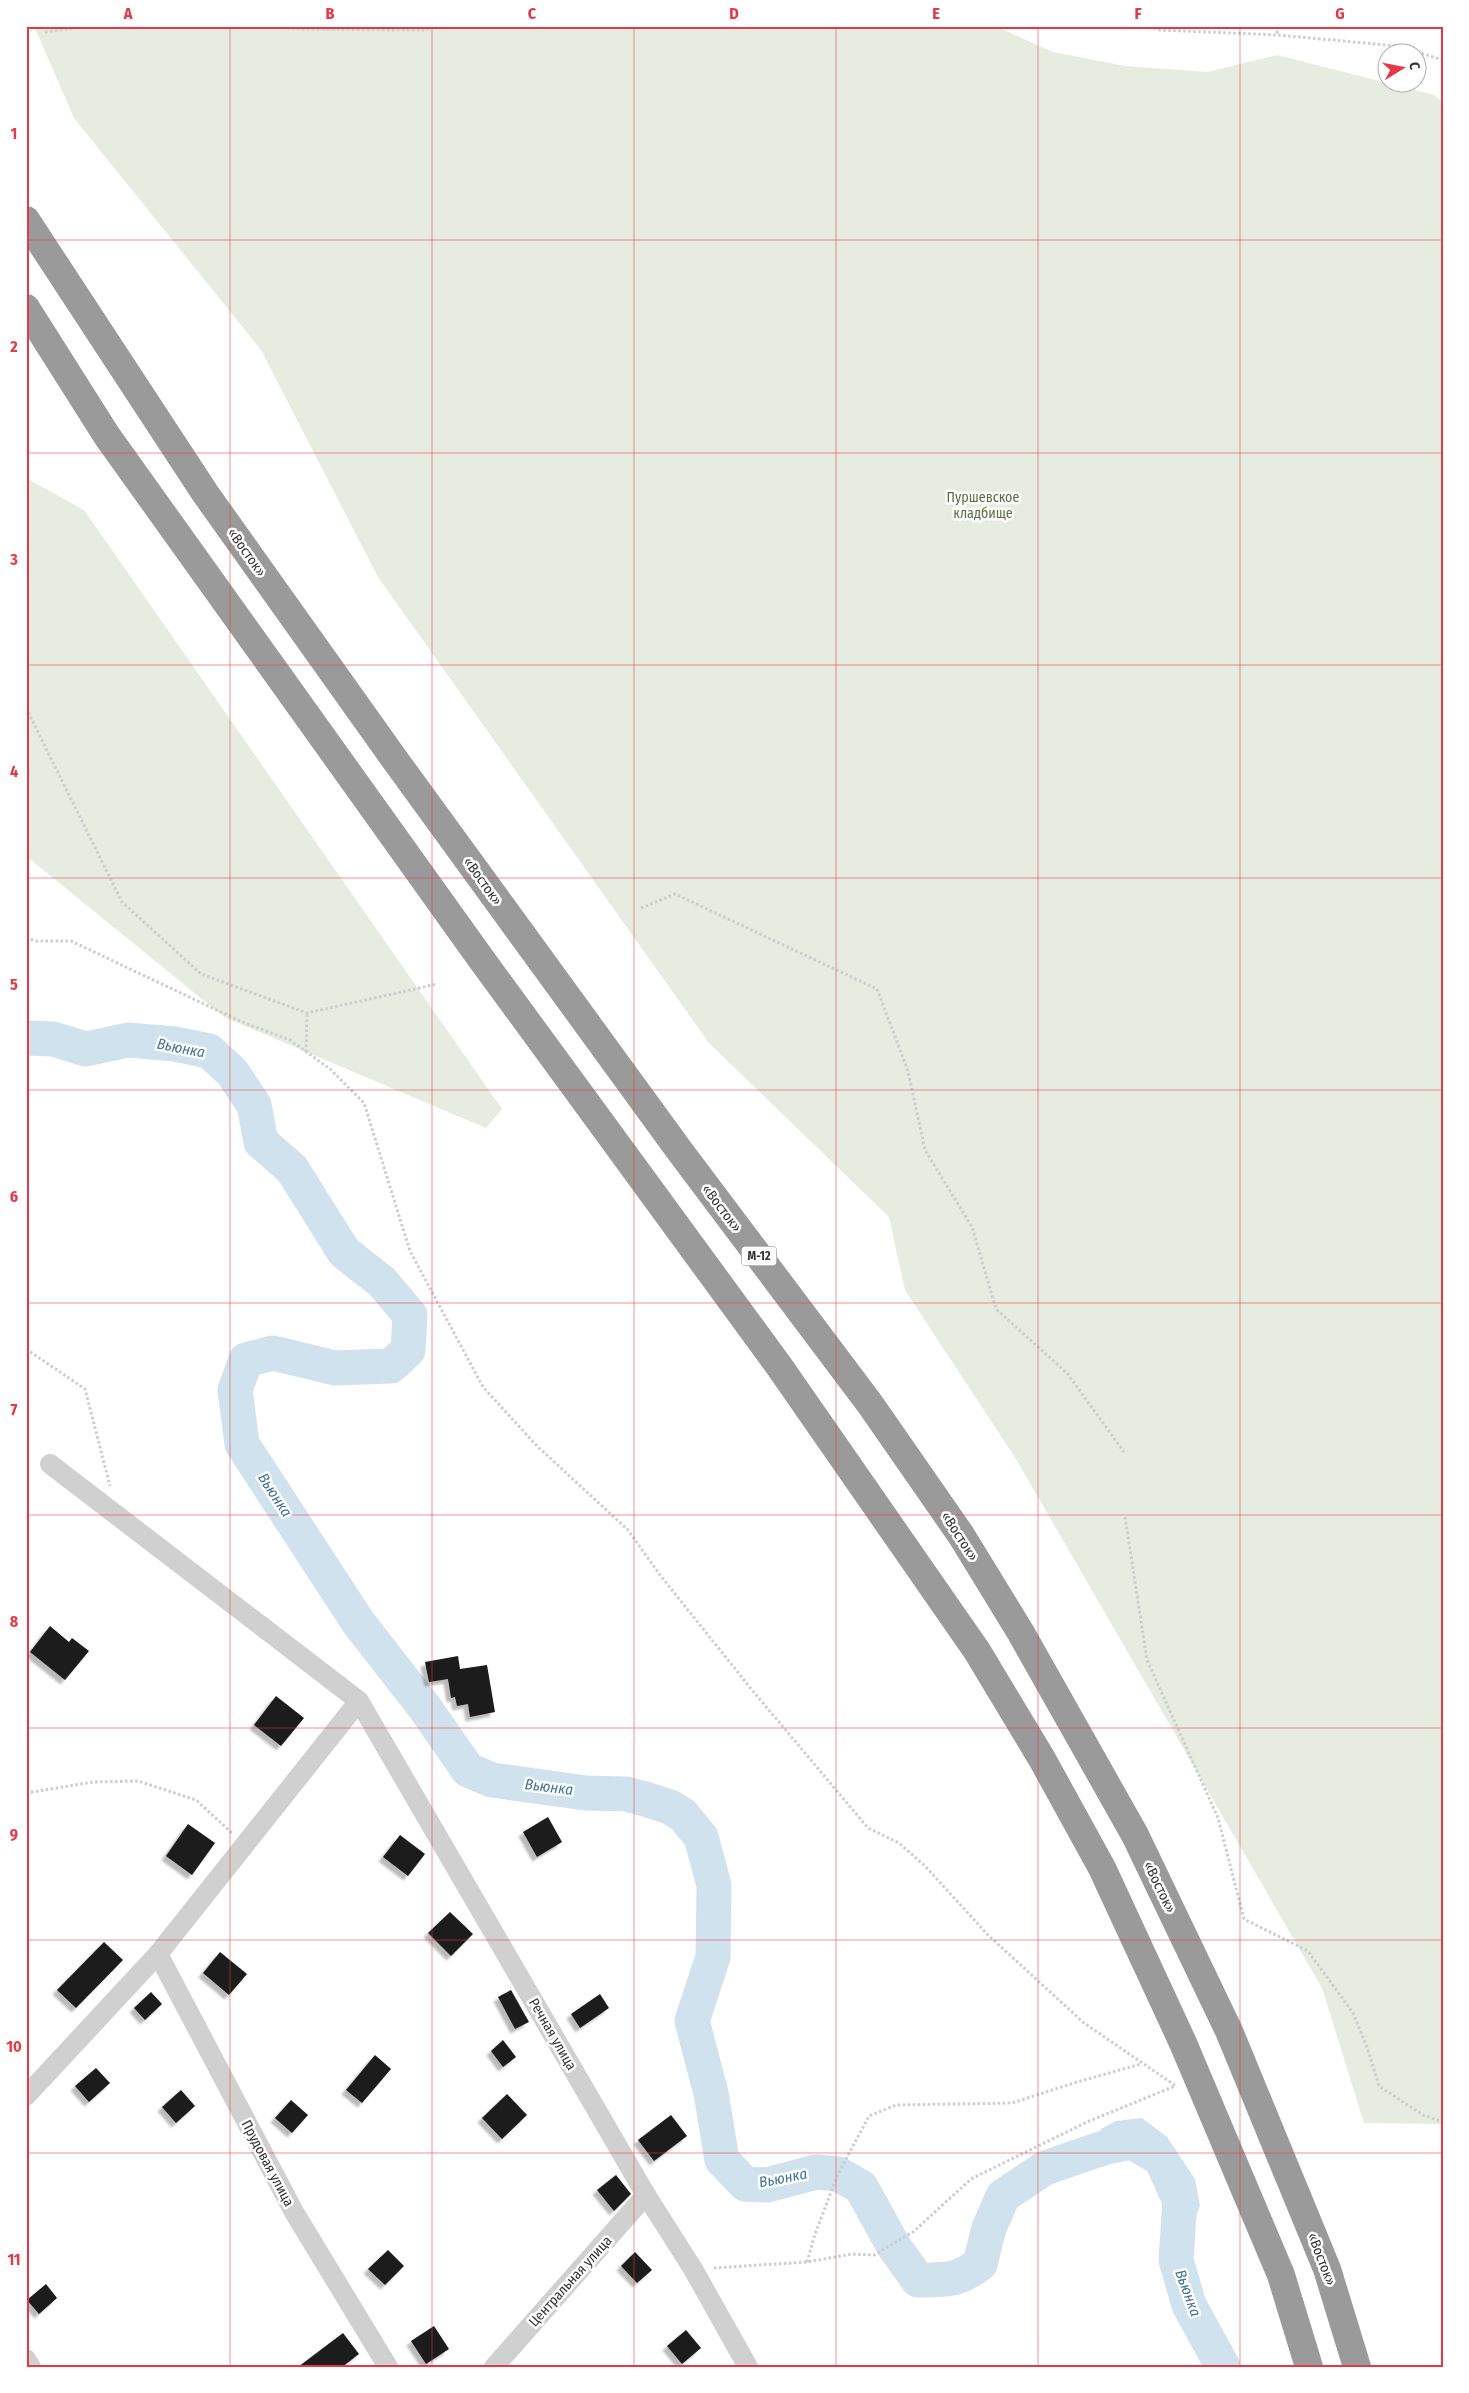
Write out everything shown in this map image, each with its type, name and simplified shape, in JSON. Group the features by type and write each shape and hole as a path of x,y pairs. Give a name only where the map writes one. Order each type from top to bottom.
{"highway":[{"name":"«Восток»","path":"26,220 217,509 398,764 673,1142 870,1404 966,1543 1021,1633 1135,1835 1229,2031 1327,2269 1358,2367"},
{"path":"26,308 107,436 474,948 779,1366 977,1651 1042,1759 1106,1876 1183,2043 1281,2275 1309,2367"}],"street":[{"path":"26,2096 158,1954 359,1701 50,1464"},
{"name":"Речная улица","path":"359,1701 646,2195 693,2269 748,2367"},
{"name":"Прудовая улица","path":"158,1954 294,2212 388,2367"},
{"name":"Центральная улица","path":"494,2367 646,2195"},
{"path":"26,2359 31,2367"}],"path":[{"path":"45,32 90,26"},
{"path":"262,26 301,29 426,30 434,26"},
{"path":"1149,26 1160,30 1278,35 1397,46 1443,60"},
{"path":"1276,26 1278,35"},
{"path":"26,708 122,902 201,974 307,1013 437,984"},
{"path":"641,908 675,894 877,988 908,1071 925,1150 972,1227 996,1309 1067,1373 1124,1452"},
{"path":"26,938 36,941 71,941 242,1022 290,1040 330,1069 364,1103 410,1251 483,1387 537,1446 628,1530 660,1575 740,1675 868,1828 899,1843 926,1866 988,1935 1084,2023 1141,2064 1176,2086 1087,2122 971,2180 913,2232 874,2256 852,2254 807,2262 693,2269"},
{"path":"306,1052 307,1013"},
{"path":"26,1349 85,1389 118,1516"},
{"path":"1125,1517 1147,1660 1218,1818 1244,1919 1308,1951 1353,2014 1367,2047 1379,2086 1423,2114 1443,2122"},
{"path":"26,1793 93,1782 138,1781 196,1800 245,1845"},
{"path":"807,2262 815,2234 838,2174 869,2116 896,2105 1012,2103 1141,2064"}],"green space":[{"name":"Пуршевское кладбище","path":"34,26 995,26 1053,52 1125,66 1208,72 1277,55 1376,80 1376,92 1422,92 1434,95 1443,103 1443,2124 1364,2123 1322,1988 1016,1459 905,1290 889,1217 709,1043 378,577 261,350 74,118"},
{"path":"26,478 84,510 502,1109 486,1128 224,1017 26,856"}],"water":[{"path":"1142,2118 1167,2137 1195,2179 1200,2206 1190,2232 1172,2227 1167,2187 1150,2165 1129,2154 1106,2147 1101,2140 1101,2129 1116,2121"}],"building":[{"path":"50,1626 69,1642 72,1638 89,1651 65,1680 30,1652"},
{"path":"458,1656 460,1669 487,1665 495,1712 470,1717 468,1704 457,1706 455,1697 451,1698 448,1679 429,1682 425,1662"},
{"path":"276,1696 304,1718 281,1746 254,1725"},
{"path":"548,1817 562,1842 537,1857 523,1832"},
{"path":"188,1824 215,1843 192,1875 166,1856"},
{"path":"400,1835 425,1854 408,1876 383,1857"},
{"path":"450,1912 473,1934 451,1956 428,1933"},
{"path":"104,1942 123,1960 76,2008 57,1990"},
{"path":"220,1952 247,1974 229,1995 203,1973"},
{"path":"511,1990 529,2022 515,2029 498,1997"},
{"path":"151,1992 162,2004 145,2020 134,2008"},
{"path":"600,1994 609,2008 580,2028 571,2014"},
{"path":"503,2040 516,2057 503,2067 491,2051"},
{"path":"375,2055 391,2069 362,2103 346,2090"},
{"path":"96,2068 110,2083 89,2102 75,2086"},
{"path":"181,2090 195,2106 176,2123 162,2107"},
{"path":"507,2094 527,2115 502,2139 482,2118"},
{"path":"291,2100 308,2115 292,2133 275,2118"},
{"path":"671,2115 687,2136 654,2161 638,2140"},
{"path":"616,2175 631,2194 614,2211 597,2190"},
{"path":"388,2250 404,2266 385,2285 368,2269"},
{"path":"635,2252 652,2270 637,2283 621,2266"},
{"path":"46,2284 57,2298 39,2314 27,2300"},
{"path":"434,2326 449,2349 426,2364 411,2341"},
{"path":"686,2330 701,2348 682,2364 667,2346"},
{"path":"343,2333 359,2354 342,2367 298,2367"}],"waterway":[{"name":"Вьюнка","path":"26,1038 53,1039 86,1049 128,1040 175,1044 209,1051 232,1072 254,1105 261,1142 292,1169 344,1252 382,1282 410,1315 408,1350 391,1366 335,1368 273,1353 246,1360 235,1390 242,1444 358,1622 425,1708 468,1770 492,1780 586,1793 626,1794 645,1799 670,1807 683,1815 701,1837 714,1885 713,1957 692,2021 711,2093 722,2160 745,2184 767,2185 816,2172 838,2174 861,2187 893,2245 918,2280 937,2280 958,2277 980,2264 989,2228 1003,2196 1045,2168 1106,2147 1132,2142 1161,2159 1180,2201 1176,2260 1189,2305 1223,2367"}]}
